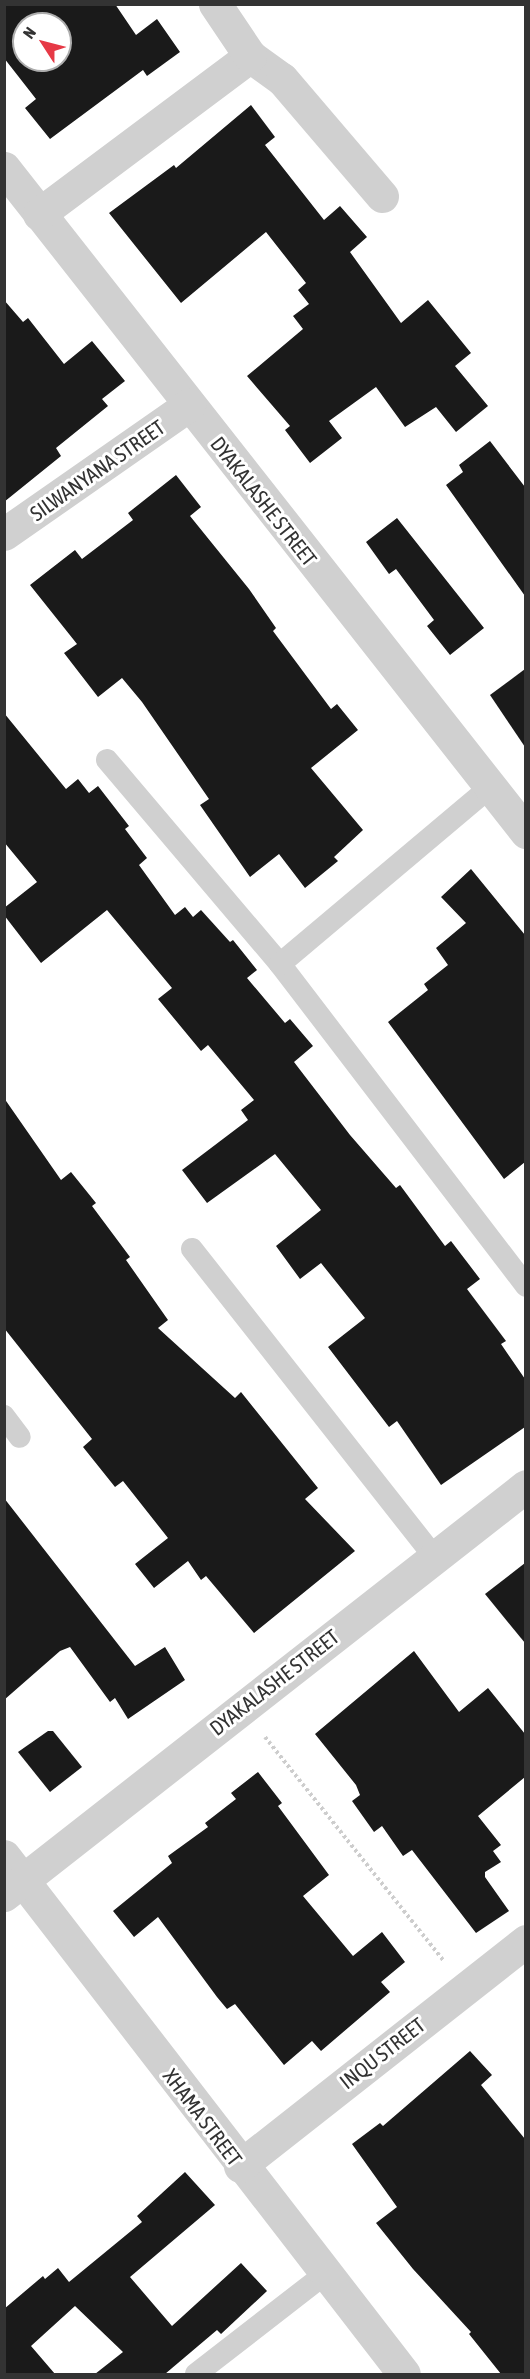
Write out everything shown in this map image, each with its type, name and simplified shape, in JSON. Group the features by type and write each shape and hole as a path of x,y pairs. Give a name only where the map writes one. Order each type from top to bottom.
{"street":[{"path":"215,4 250,56 282,79 382,196"},
{"path":"39,214 250,56"},
{"name":"DYAKALASHE STREET","path":"4,168 525,832"},
{"name":"SILWANYANA STREET","path":"4,534 189,405"},
{"name":"DYAKALASHE STREET","path":"11,1877 241,1708 525,1486"},
{"name":"XHAMA STREET","path":"11,1877 404,2374"},
{"name":"INQU STREET","path":"240,2166 525,1941"}],"lane":[{"path":"107,760 280,964 525,1286"},
{"path":"280,964 490,787"},
{"path":"192,1249 434,1556"},
{"path":"4,1416 20,1437"},
{"path":"196,2374 325,2274"}],"path":[{"path":"241,1708 465,1987"}],"building":[{"path":"4,4 115,4 136,35 157,19 180,52 147,76 143,70 50,139 25,108 36,99 15,72 72,72 72,12 12,12 12,68 4,58"},
{"path":"251,105 275,137 265,145 324,220 340,206 367,237 350,252 401,323 428,300 471,353 455,366 488,406 456,432 436,407 405,427 376,387 329,421 342,438 310,463 285,430 290,426 247,376 303,329 293,316 309,304 298,290 306,283 266,232 181,303 109,213 174,165 176,168"},
{"path":"4,300 23,322 28,318 64,364 92,341 125,381 102,399 108,406 56,448 61,456 4,502"},
{"path":"490,441 525,487 525,596 446,485 463,472 459,465"},
{"path":"176,475 201,507 190,516 249,589 276,628 273,631 331,709 337,704 358,730 311,768 363,830 334,857 338,861 305,888 279,854 250,877 200,805 209,799 142,702 122,678 98,697 64,653 77,644 30,585 75,550 82,559 133,520 128,513"},
{"path":"397,518 484,628 450,655 427,626 434,620 396,569 389,574 366,542"},
{"path":"525,669 525,747 490,695"},
{"path":"4,713 66,789 78,779 89,793 98,786 129,826 125,829 147,858 139,865 175,915 185,907 193,917 201,910 230,942 233,940 257,970 247,978 285,1023 290,1019 313,1046 294,1062 350,1135 396,1188 400,1185 445,1246 451,1241 480,1279 467,1289 506,1341 501,1344 525,1379 525,1427 441,1485 397,1421 389,1427 328,1347 365,1318 321,1263 300,1279 276,1246 321,1210 275,1154 207,1203 182,1170 248,1120 241,1110 254,1100 208,1045 201,1051 158,999 172,988 107,910 41,963 4,915 4,908 37,882 4,842"},
{"path":"471,869 525,935 525,1162 504,1179 388,1022 428,990 424,984 448,965 436,948 466,923 441,897"},
{"path":"4,1098 61,1180 71,1172 96,1203 92,1206 130,1257 126,1260 168,1320 158,1328 235,1398 241,1392 318,1488 305,1499 355,1551 254,1633 206,1576 201,1580 188,1561 154,1588 135,1564 168,1538 123,1481 115,1487 83,1447 92,1439 4,1328"},
{"path":"4,1498 135,1666 165,1647 185,1680 128,1719 115,1698 110,1702 70,1647 60,1651 4,1700"},
{"path":"525,1563 525,1643 485,1594"},
{"path":"414,1651 459,1712 488,1688 525,1734 525,1777 478,1816 501,1845 493,1851 501,1862 485,1872 485,1877 509,1911 476,1933 412,1850 403,1856 382,1826 374,1832 352,1801 360,1795 356,1785 315,1734"},
{"path":"48,1731 53,1731 82,1767 50,1792 18,1752"},
{"path":"258,1772 282,1803 278,1806 329,1875 303,1896 353,1956 382,1932 405,1962 381,1982 390,1992 321,2051 312,2041 284,2065 235,2004 227,2009 158,1917 134,1937 113,1911 172,1863 168,1856 208,1827 205,1823 236,1799 231,1793"},
{"path":"470,2051 492,2075 481,2085 525,2139 525,2374 501,2374 469,2334 471,2332 413,2269 376,2223 397,2207 352,2144 380,2123 383,2126"},
{"path":"185,2172 215,2205 130,2277 172,2326 241,2263 267,2291 221,2334 217,2330 165,2374 95,2374 123,2352 75,2306 31,2346 55,2374 4,2374 4,2309 43,2276 45,2279 58,2268 69,2282 142,2222 137,2216"}]}
